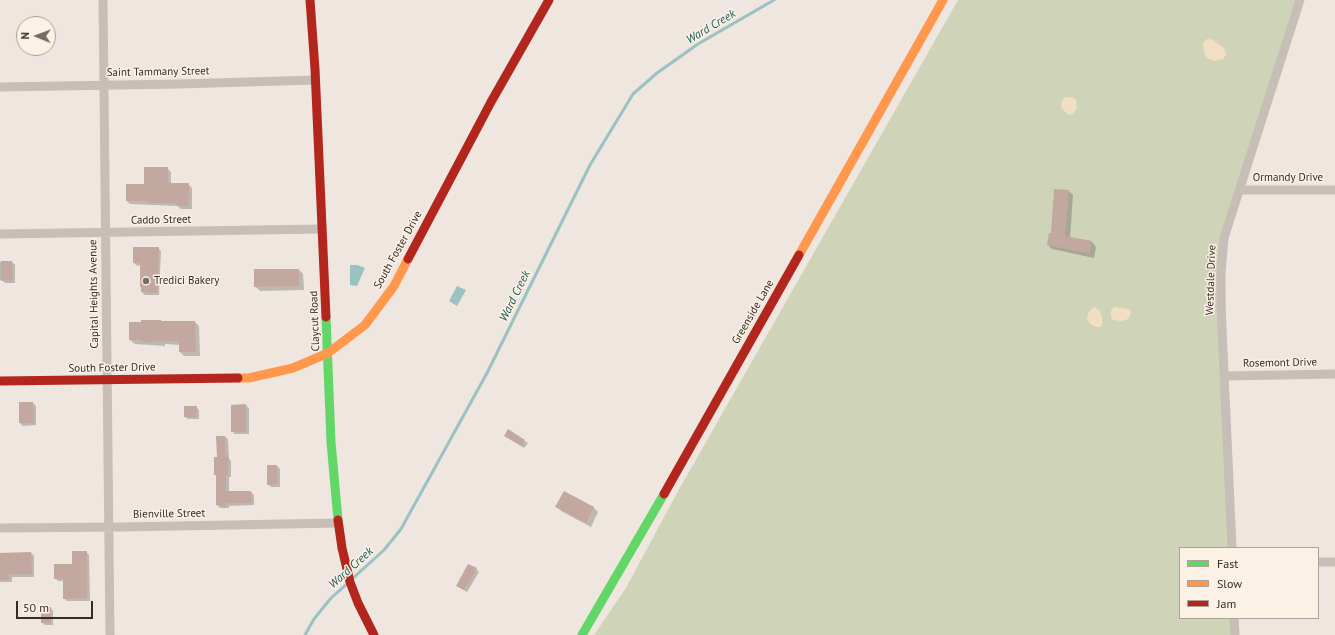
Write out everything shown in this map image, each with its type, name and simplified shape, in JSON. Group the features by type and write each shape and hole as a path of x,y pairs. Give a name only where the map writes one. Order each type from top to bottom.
{"street":[{"name":"Capital Heights Avenue","path":"103,0 110,635"},
{"name":"Claycut Road","path":"310,0 328,352 331,442 338,523 350,582 358,603 374,635"},
{"name":"South Foster Drive","path":"0,381 249,378 293,368 328,352 365,325 394,286 490,102 550,0"},
{"name":"Greenside Lane","path":"582,635 647,525 943,0"},
{"name":"Westdale Drive","path":"1232,547 1221,307 1221,274 1224,238 1300,0"},
{"name":"Saint Tammany Street","path":"0,86 179,84 315,80"},
{"name":"Ormandy Drive","path":"1240,190 1335,190"},
{"name":"Caddo Street","path":"0,234 322,229"},
{"name":"Rosemont Drive","path":"1225,376 1335,374"},
{"name":"Bienville Street","path":"0,528 338,523"},
{"path":"1319,562 1335,562"},
{"path":"1234,619 1235,635"}],"green space":[{"path":"958,0 1301,0 1224,238 1232,547 1179,547 1179,619 1234,619 1234,635 594,635 626,588 677,493"}],"sand":[{"path":"1205,40 1213,40 1224,48 1226,55 1223,59 1215,61 1205,56 1203,44"},
{"path":"1065,97 1074,98 1076,100 1077,108 1072,115 1067,114 1061,107 1062,100"},
{"path":"1095,307 1100,311 1102,317 1102,325 1100,327 1090,324 1087,319 1088,313"},
{"path":"1115,307 1129,309 1131,313 1129,318 1121,321 1113,320 1111,317 1111,311"}],"water":[{"path":"350,265 357,265 365,268 357,286 350,285"},
{"path":"457,286 466,290 457,306 449,301"}],"building":[{"path":"144,167 168,167 168,183 189,183 189,206 176,206 176,203 126,201 126,184 144,184"},
{"path":"1054,189 1069,190 1065,236 1092,241 1090,254 1047,245 1049,233 1051,233"},
{"path":"133,247 159,247 157,293 141,292 140,263 133,263"},
{"path":"1,261 12,261 13,280 1,281"},
{"path":"254,269 299,269 299,286 254,287"},
{"path":"141,320 195,321 196,352 179,352 179,341 142,342 142,340 129,340 129,322 141,322"},
{"path":"19,402 33,402 34,423 19,423"},
{"path":"246,404 246,432 231,432 231,405"},
{"path":"184,406 197,406 196,417 184,417"},
{"path":"508,429 525,440 521,446 504,436"},
{"path":"216,436 225,436 226,457 229,457 228,475 226,475 226,491 251,491 252,503 226,503 226,506 216,505 216,475 214,475 214,457 217,457"},
{"path":"267,465 277,465 278,484 267,485"},
{"path":"564,491 594,507 586,523 555,507"},
{"path":"72,551 87,551 87,598 63,599 63,579 54,579 54,564 72,564"},
{"path":"31,552 32,574 9,574 9,580 0,580 0,553"},
{"path":"468,564 477,568 464,590 456,586"},
{"path":"41,607 51,607 51,623 41,623"}],"waterway":[{"name":"Ward Creek","path":"352,579 384,550 401,529 487,373 590,165 633,94 657,73 698,44 774,0"},
{"name":"Ward Creek","path":"305,635 314,619 331,598 348,583"}],"traffic: fast":[{"path":"326,317 331,442 338,520"},
{"path":"582,635 664,494"}],"traffic: slow":[{"path":"799,255 943,0"},
{"path":"238,378 249,378 293,368 328,353 365,325 394,286 408,259"}],"traffic: jam":[{"path":"310,0 315,69 326,317"},
{"path":"408,259 491,102 549,0"},
{"path":"664,494 799,255"},
{"path":"0,381 238,378"},
{"path":"338,520 342,548 350,582 358,603 374,635"}],"place":[{"name":"Tredici Bakery","path":"146,281"}]}
